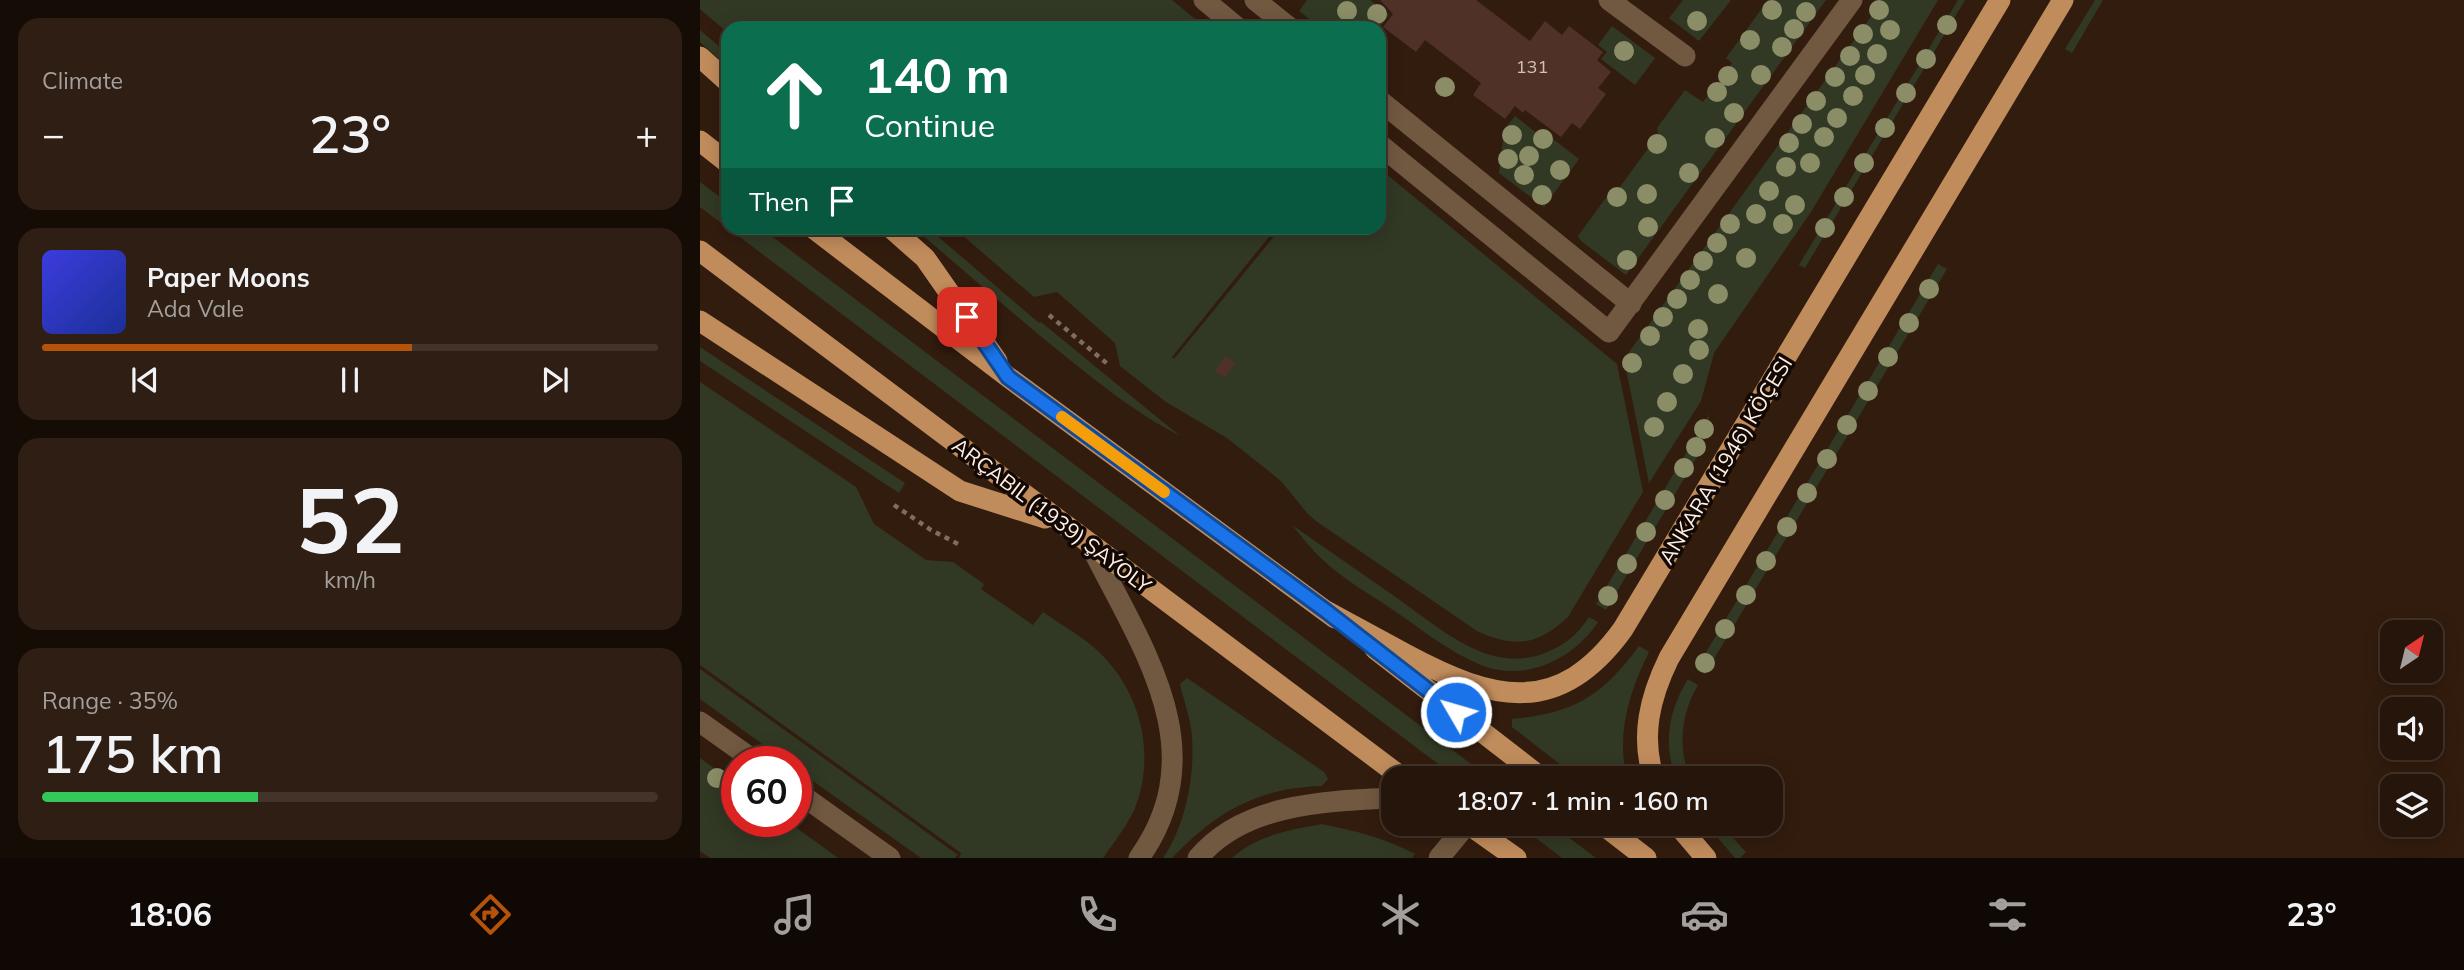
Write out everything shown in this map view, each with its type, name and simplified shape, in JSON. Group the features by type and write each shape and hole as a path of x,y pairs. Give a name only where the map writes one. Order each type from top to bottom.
{"main road":[{"name":"ANKARA (1946) KÖÇESI","path":"1326,611 1440,672 1488,691 1517,694 1555,687 1592,666 1623,629 2000,0"},
{"path":"1651,766 1646,732 1652,698 1669,657 2063,0"},
{"path":"700,57 721,76"},
{"path":"700,141 721,158"},
{"path":"822,235 1008,377 1326,611 1526,766"},
{"path":"899,235 925,258 1008,377"},
{"name":"ARÇABIL (1939) ŞAÝOLY","path":"700,251 1387,766"},
{"path":"700,321 960,491 1062,524"},
{"path":"1485,836 1516,858"},
{"path":"1618,836 1646,858"},
{"path":"1687,836 1706,858"}],"lane":[{"path":"1203,0 1229,21"},
{"path":"1609,0 1685,55"},
{"path":"1386,150 1609,332 1852,0"},
{"path":"1265,3 1283,21"},
{"path":"1386,106 1631,304"},
{"path":"1090,544 1157,678 1170,724 1173,749 1172,784 1164,815 1139,858"},
{"path":"700,722 734,746"},
{"path":"1198,858 1205,849 1233,829 1273,812 1302,805 1381,799"},
{"path":"812,802 890,858"},
{"path":"1439,858 1458,836"}],"path":[{"path":"1049,315 1110,366"},
{"path":"894,505 931,530 962,546"}],"green space":[{"path":"700,0 1172,0 1198,21 721,21 721,27 700,9"},
{"path":"1307,0 1370,0 1389,15 1384,21 1312,21 1299,11"},
{"path":"1683,0 1731,0 1699,41 1669,18"},
{"path":"1768,0 1826,0 1626,275 1578,236 1613,188 1617,191 1658,135 1657,128 1685,90 1703,102 1732,63 1726,58"},
{"path":"1883,0 1938,0 1811,212 1714,353 1701,401 1649,483 1624,359"},
{"path":"1958,0 1965,0 1805,268 1799,265"},
{"path":"2095,0 2103,0 2072,53 2065,49"},
{"path":"1612,26 1655,58 1635,85 1601,59 1607,52 1598,45"},
{"path":"700,30 721,48 721,61 700,42"},
{"path":"1515,116 1538,134 1549,136 1579,159 1544,207 1499,173 1504,130"},
{"path":"1386,174 1617,364 1643,492 1568,617 1557,627 1535,639 1514,642 1490,636 1477,631 1316,521 1281,481 1227,438 1166,402 1120,366 1115,343 1057,292 1034,297 962,235 1270,235 1172,357 1174,359 1275,235 1386,235"},
{"path":"700,182 721,198 721,223 700,207"},
{"path":"737,235 770,235 1474,766 1441,766"},
{"path":"922,235 936,235 1039,323 1180,436 1136,410 1096,381"},
{"path":"1938,264 1947,269 1705,674 1696,669"},
{"path":"700,347 905,483 899,493 700,361"},
{"path":"700,382 856,487 874,524 926,560 953,562 984,584 981,589 1033,625 1043,612 1087,642 1114,669 1135,705 1141,725 1144,767 1135,808 1103,858 959,858 961,853 700,665"},
{"path":"1710,413 1700,452 1606,610 1596,604"},
{"path":"1292,525 1448,634 1485,653 1504,658 1524,658 1545,653 1570,638 1589,617 1598,622 1576,647 1547,664 1514,671 1481,665 1449,648 1341,575 1320,557"},
{"path":"1639,646 1649,652 1626,714 1623,746 1625,766 1562,766 1512,727 1512,719 1553,712 1585,699 1626,663"},
{"path":"700,669 807,746 765,746 700,699"},
{"path":"1187,678 1324,772 1328,779 1322,786 1277,792 1239,806 1205,828 1172,858 1163,858 1183,816 1190,784 1193,752 1191,730 1180,684"},
{"path":"1688,679 1698,685 1688,708 1683,731 1687,766 1672,766 1670,728 1681,691"},
{"path":"812,750 958,855 955,858 921,858 812,780"},
{"path":"700,758 721,773 721,837 809,837 838,858 710,858 700,851"},
{"path":"1322,824 1370,836 1415,854 1412,858 1232,858 1263,839"},
{"path":"1534,836 1567,836 1596,858 1562,858"},
{"path":"1716,836 1731,836 1746,852 1740,858 1735,858"}],"building":[{"path":"1380,0 1476,0 1530,41 1545,21 1562,35 1569,26 1603,52 1597,60 1611,72 1598,88 1606,94 1580,129 1572,123 1561,137 1525,110 1523,113 1515,106 1505,119 1473,95 1481,83 1425,40 1416,52 1386,29 1386,23 1393,14"},
{"path":"1225,356 1235,363 1225,378 1215,371"}],"slow traffic":[{"path":"1062,417 1164,492"}],"route":[{"path":"967,317 1008,377 1326,611 1456,712"}]}
